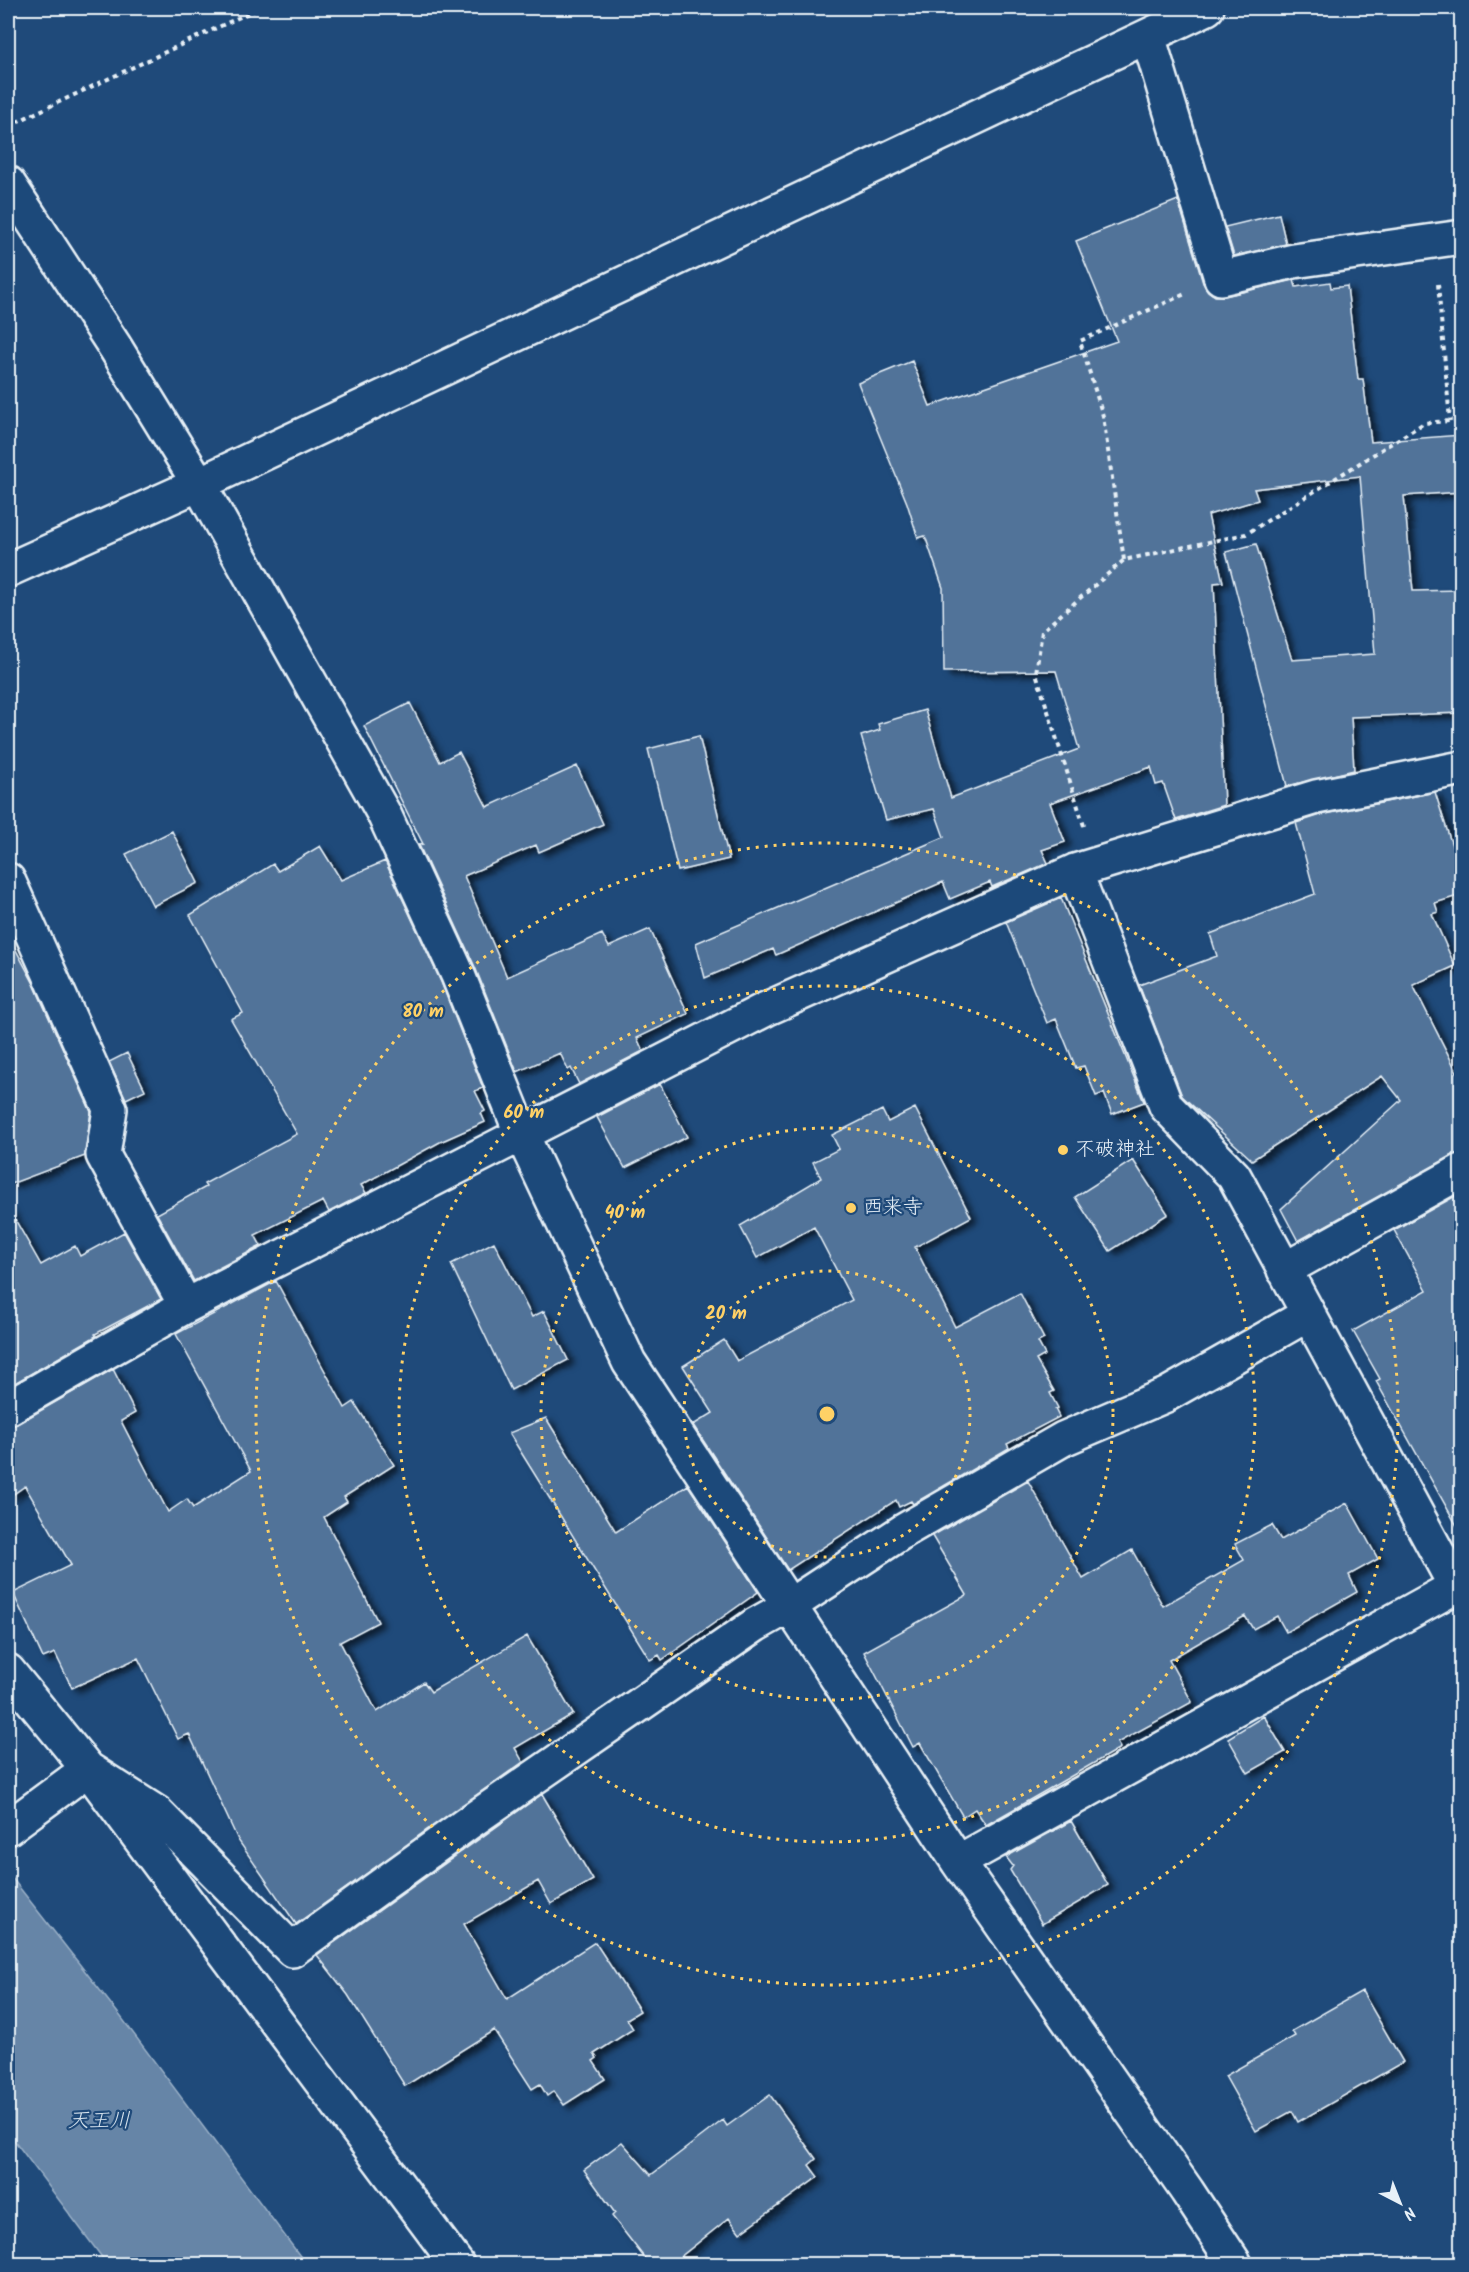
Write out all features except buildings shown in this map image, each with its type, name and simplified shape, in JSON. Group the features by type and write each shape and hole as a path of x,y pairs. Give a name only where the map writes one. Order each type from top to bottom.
{"street":[{"path":"8,570 199,484 1208,8"},
{"path":"1148,36 1221,278 1294,261 1448,239"},
{"path":"8,183 115,347 199,484 384,814 458,975 522,1135 629,1362 958,1862 1187,2191 1235,2265"},
{"path":"8,1408 186,1306 766,1009 1085,867 1316,797 1461,768"},
{"path":"958,1862 1459,1585 1307,1315 1234,1176 1166,1106 1085,867"},
{"path":"8,880 110,1109 103,1155 186,1306"},
{"path":"1284,1270 1461,1171"},
{"path":"88,1769 157,1813 292,1950 468,1823 746,1631 789,1606 905,1530 1063,1439 1166,1395 1307,1315"},
{"path":"11,1671 88,1769 457,2265"},
{"path":"8,1828 88,1769"}],"path":[{"path":"8,126 259,8"},
{"path":"1448,239 1449,420"},
{"path":"1124,560 1104,417 1080,341 1221,278"},
{"path":"1085,867 1036,673 1042,631 1124,560 1246,534 1425,423 1461,420"}],"water":[{"name":"天王川","path":"8,1873 121,2017 306,2264 107,2264 8,2132"}],"place":[{"name":"不破神社","path":"1063,1150"},
{"name":"西来寺","path":"851,1208"}]}
